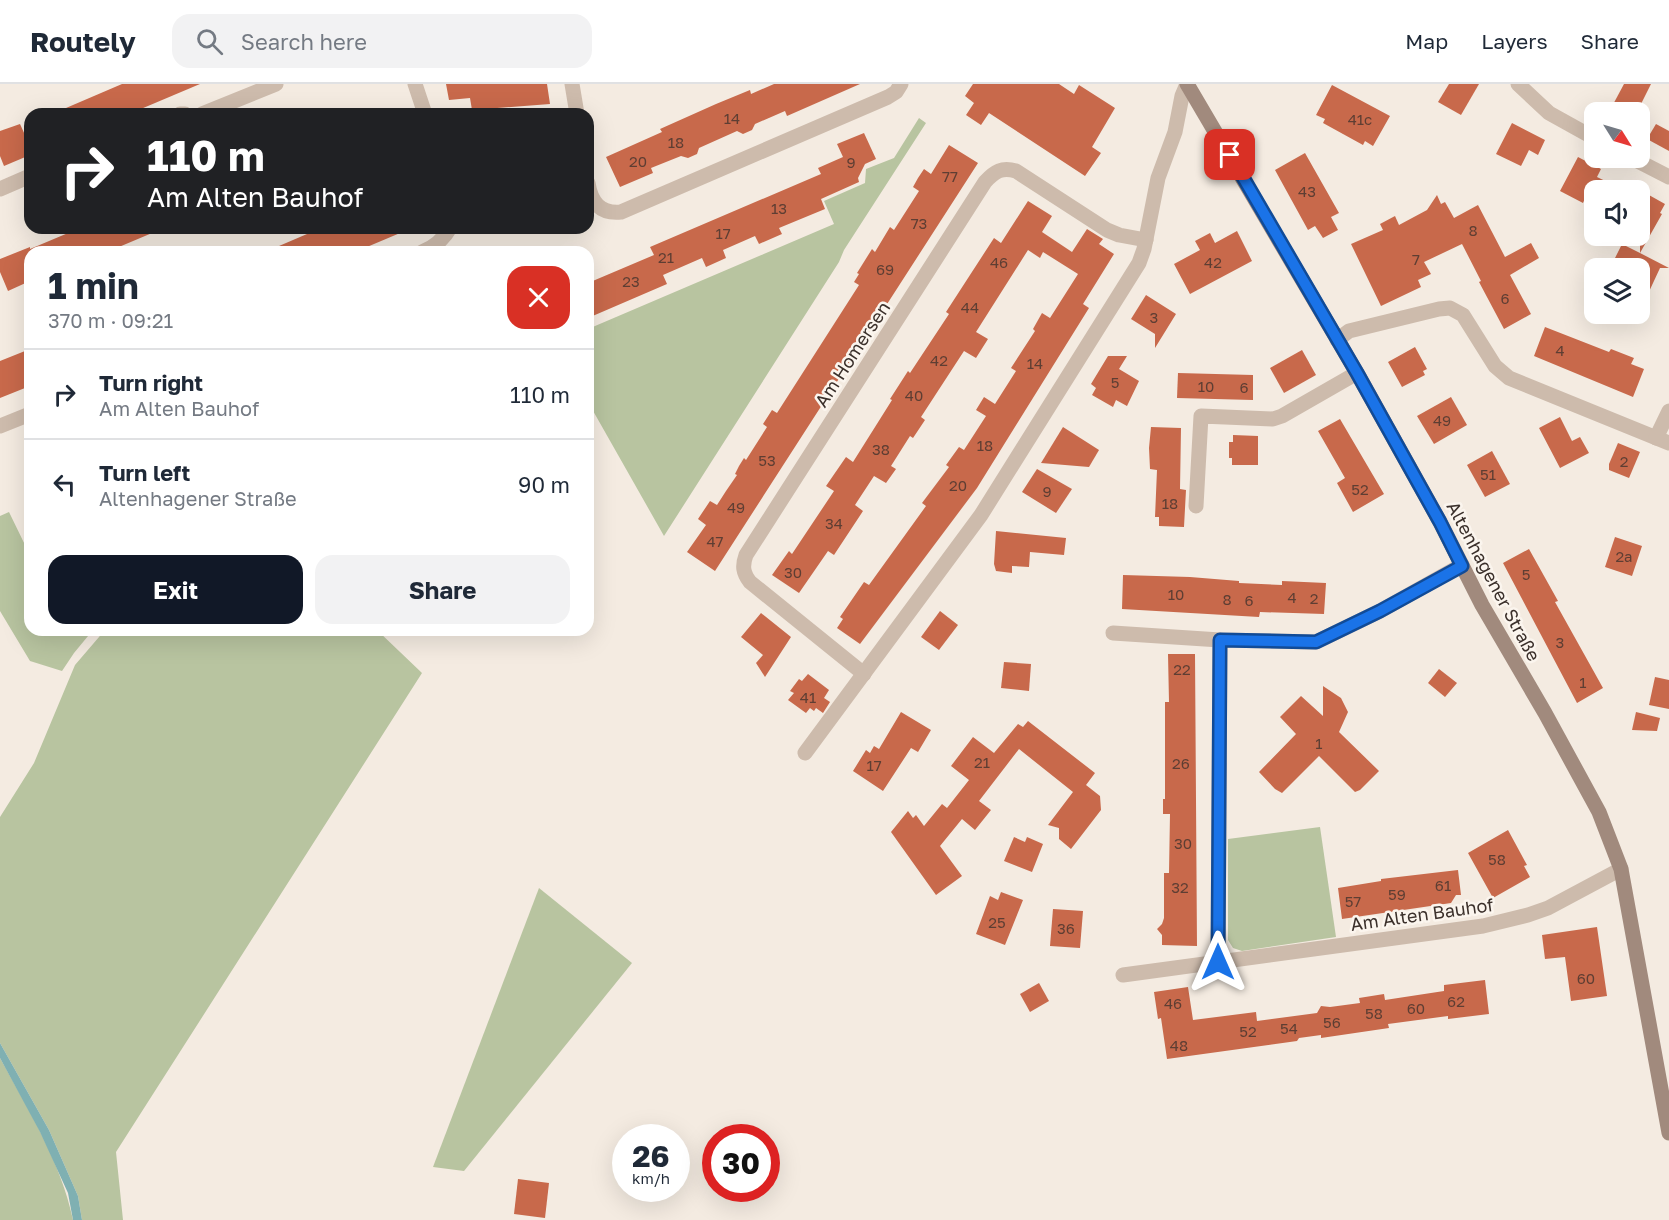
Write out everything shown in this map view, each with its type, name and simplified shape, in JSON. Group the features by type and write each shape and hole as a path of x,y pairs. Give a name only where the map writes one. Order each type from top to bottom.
{"main road":[{"name":"Altenhagener Straße","path":"1187,84 1357,373 1440,522 1482,605 1599,812 1621,869 1669,1133"}],"street":[{"path":"217,108 276,84"},
{"path":"414,84 423,108"},
{"path":"572,84 576,108"},
{"path":"594,202 609,211 621,212 888,97 896,92 901,84"},
{"path":"805,753 997,492 1139,263 1146,240 1158,178 1175,132 1187,84"},
{"path":"1518,84 1549,113 1584,132"},
{"path":"1650,167 1669,177"},
{"name":"Am Homersen","path":"864,674 750,582 743,562 986,182 996,171 1008,169 1016,171 1107,230 1119,235 1146,240"},
{"path":"0,189 24,179"},
{"path":"434,246 447,234"},
{"path":"1337,340 1349,332 1450,308 1458,311 1467,319 1495,366 1518,383 1663,441 1669,411"},
{"path":"1196,506 1201,416 1273,420 1357,373"},
{"path":"0,426 24,416"},
{"path":"1113,633 1220,640 1316,642 1380,611 1462,566"},
{"path":"1218,962 1220,640"},
{"name":"Am Alten Bauhof","path":"1123,975 1483,926 1548,908 1621,869"}],"green space":[{"path":"919,118 926,123 664,536 594,413 594,326 834,224 824,201 865,183 866,169 894,158"},
{"path":"9,512 24,543 24,636 88,636 62,671 30,661 0,611 0,516"},
{"path":"100,636 383,636 422,673 116,1152 123,1220 82,1220 78,1196 49,1130 0,1043 0,817 34,763 75,665"},
{"path":"1320,827 1336,937 1242,951 1233,948 1228,940 1228,839"},
{"path":"539,888 632,963 464,1171 433,1167"},
{"path":"0,1058 52,1157 68,1198 73,1220 0,1220"}],"water":[{"path":"0,1043 49,1130 78,1196 82,1220 73,1220 68,1193 40,1132 0,1058"}],"building":[{"path":"122,84 200,84 143,108 66,108"},
{"path":"446,84 547,84 550,104 472,108 470,98 449,100"},
{"path":"774,84 860,84 787,116 785,111 755,124 752,130 743,134 737,131 699,148 697,154 688,158 681,156 651,168 653,173 620,187 606,157 716,104 750,90 751,94"},
{"path":"973,84 1059,84 1074,94 1079,85 1115,108 1092,147 1101,153 1085,176 989,113 981,125 966,115 974,103 965,96"},
{"path":"1449,84 1479,84 1461,115 1438,102"},
{"path":"1624,84 1651,84 1642,102 1614,102"},
{"path":"1332,85 1390,116 1373,146 1365,141 1363,145 1323,123 1325,119 1316,115"},
{"path":"1512,123 1545,140 1538,155 1529,150 1521,166 1496,154"},
{"path":"20,124 24,133 24,158 4,166 0,156 0,131"},
{"path":"1656,124 1669,131 1669,151 1650,141 1650,134"},
{"path":"864,133 876,159 865,164 858,178 859,182 821,199 825,209 779,228 782,234 759,244 755,236 723,250 726,258 706,267 702,258 663,275 667,284 594,315 594,280 654,255 650,247 821,174 818,168 843,157 837,144"},
{"path":"949,145 978,163 715,571 687,552 706,525 698,519 710,501 717,505 737,475 735,474 744,458 746,460 767,427 763,424 772,410 777,413 859,285 854,282 859,274 857,273 872,249 875,252 890,227 894,230 919,191 913,187 918,178 924,169 931,174"},
{"path":"1305,153 1339,213 1331,217 1338,230 1323,238 1315,226 1308,230 1275,170"},
{"path":"1578,157 1584,160 1584,168 1601,169 1597,177 1603,180 1584,180 1583,203 1560,191"},
{"path":"1437,195 1441,204 1445,202 1454,218 1478,205 1505,257 1531,243 1539,258 1510,275 1531,314 1504,329 1462,244 1424,262 1431,274 1418,280 1421,287 1381,306 1351,244 1383,230 1380,224 1395,216 1399,225 1427,210"},
{"path":"1650,196 1665,204 1660,213 1662,214 1650,235"},
{"path":"1028,201 1052,216 1042,232 1072,252 1087,229 1103,239 1099,244 1114,254 1083,304 1089,308 977,488 860,644 837,628 843,619 840,617 864,582 869,585 926,506 922,503 949,467 946,465 959,447 964,450 986,416 976,410 984,397 995,404 1016,371 1011,368 1035,331 1033,329 1042,313 1050,318 1078,274 1043,252 1040,258 1028,250 976,332 988,339 976,358 964,351 921,417 925,420 913,438 910,436 891,466 896,469 886,483 874,476 855,505 863,511 834,555 828,551 799,593 772,575 789,551 792,554 834,491 826,486 846,457 853,462 908,371 910,373 949,314 946,312 994,238 1001,243"},
{"path":"1237,231 1252,261 1190,294 1174,264 1200,250 1195,241 1210,233 1215,243"},
{"path":"66,234 150,234 121,246 37,246"},
{"path":"307,234 398,234 369,246 279,246"},
{"path":"1621,246 1626,246 1649,258 1615,258"},
{"path":"24,249 24,284 8,291 0,272 0,259"},
{"path":"1650,258 1669,268 1660,268 1650,290"},
{"path":"1146,295 1176,314 1155,348 1155,334 1131,319"},
{"path":"1545,327 1609,352 1611,349 1634,358 1631,364 1644,369 1633,397 1534,356"},
{"path":"1415,347 1427,369 1423,371 1425,375 1402,387 1388,362"},
{"path":"1302,350 1316,375 1284,393 1270,368"},
{"path":"24,351 24,388 0,398 0,361"},
{"path":"1108,356 1127,356 1119,369 1139,381 1127,406 1116,400 1113,407 1092,395 1096,388 1091,384"},
{"path":"1178,373 1253,375 1253,400 1177,398"},
{"path":"1451,397 1467,425 1434,444 1417,416"},
{"path":"1560,417 1572,441 1580,437 1589,453 1560,468 1539,428"},
{"path":"1340,419 1384,494 1353,512 1337,483 1345,478 1318,431"},
{"path":"1063,427 1099,450 1089,467 1041,463"},
{"path":"1151,427 1181,428 1180,489 1186,490 1184,527 1159,526 1159,517 1155,517 1157,470 1150,469"},
{"path":"1233,435 1258,436 1258,465 1232,465 1232,458 1229,458 1229,442 1233,442"},
{"path":"1618,443 1640,452 1629,478 1609,470 1609,464"},
{"path":"1492,451 1510,484 1485,497 1467,465"},
{"path":"1037,469 1072,489 1056,513 1022,492"},
{"path":"996,531 1066,538 1064,555 1030,552 1029,567 1012,566 1012,573 996,571 994,564"},
{"path":"1615,537 1642,546 1632,576 1605,567"},
{"path":"1529,549 1558,601 1555,602 1603,688 1577,703 1503,563"},
{"path":"1123,575 1190,577 1282,585 1282,581 1326,583 1324,614 1260,612 1259,617 1122,609"},
{"path":"940,611 958,625 939,650 921,637"},
{"path":"761,613 791,637 765,677 756,663 763,655 741,637"},
{"path":"1168,654 1195,654 1197,946 1162,945 1162,935 1157,929 1164,918 1164,873 1169,873 1170,814 1163,814 1165,702 1169,702"},
{"path":"1004,662 1031,664 1029,691 1001,688"},
{"path":"1439,669 1457,683 1445,697 1428,683"},
{"path":"808,674 829,690 824,698 830,702 823,713 816,708 814,711 810,708 806,713 788,700 794,693 790,691 799,679 802,681"},
{"path":"1655,677 1669,680 1669,709 1649,705"},
{"path":"1323,686 1341,698 1348,712 1339,732 1379,771 1355,792 1319,756 1282,793 1259,772 1296,734 1280,717 1301,696 1323,716"},
{"path":"901,712 931,730 918,752 911,748 883,791 853,771 866,750 870,753 874,746 879,749"},
{"path":"1636,712 1660,718 1657,731 1632,730"},
{"path":"1028,721 1095,773 1086,785 1100,796 1101,810 1071,849 1059,839 1059,828 1048,825 1073,792 1019,749 979,801 991,810 975,830 962,819 940,846 962,876 936,895 891,832 908,811 913,818 916,815 924,826 942,804 947,808 969,780 951,766 973,737 994,753 1018,724 1023,727"},
{"path":"1508,830 1527,865 1524,866 1530,877 1493,898 1468,853"},
{"path":"1014,837 1025,842 1027,837 1043,844 1032,872 1004,861"},
{"path":"1458,870 1461,895 1456,895 1451,903 1342,919 1338,888 1381,881 1381,879"},
{"path":"1001,892 1023,900 1005,945 976,934 990,896 998,900"},
{"path":"1053,909 1083,911 1080,948 1050,946"},
{"path":"1597,927 1607,996 1571,1001 1565,957 1545,959 1542,935"},
{"path":"1485,980 1489,1014 1448,1019 1448,1016 1388,1024 1389,1028 1321,1038 1321,1035 1299,1038 1297,1041 1167,1059 1161,1018 1158,1019 1154,992 1188,987 1193,1020 1256,1012 1257,1021 1317,1013 1321,1006 1360,1003 1359,998 1384,994 1385,1000 1444,991 1444,985"},
{"path":"1039,983 1049,1001 1030,1012 1020,994"},
{"path":"518,1179 549,1183 545,1218 514,1214"}],"route":[{"path":"1218,962 1220,640 1316,642 1380,611 1462,566 1452,543 1357,373 1230,155"}]}
